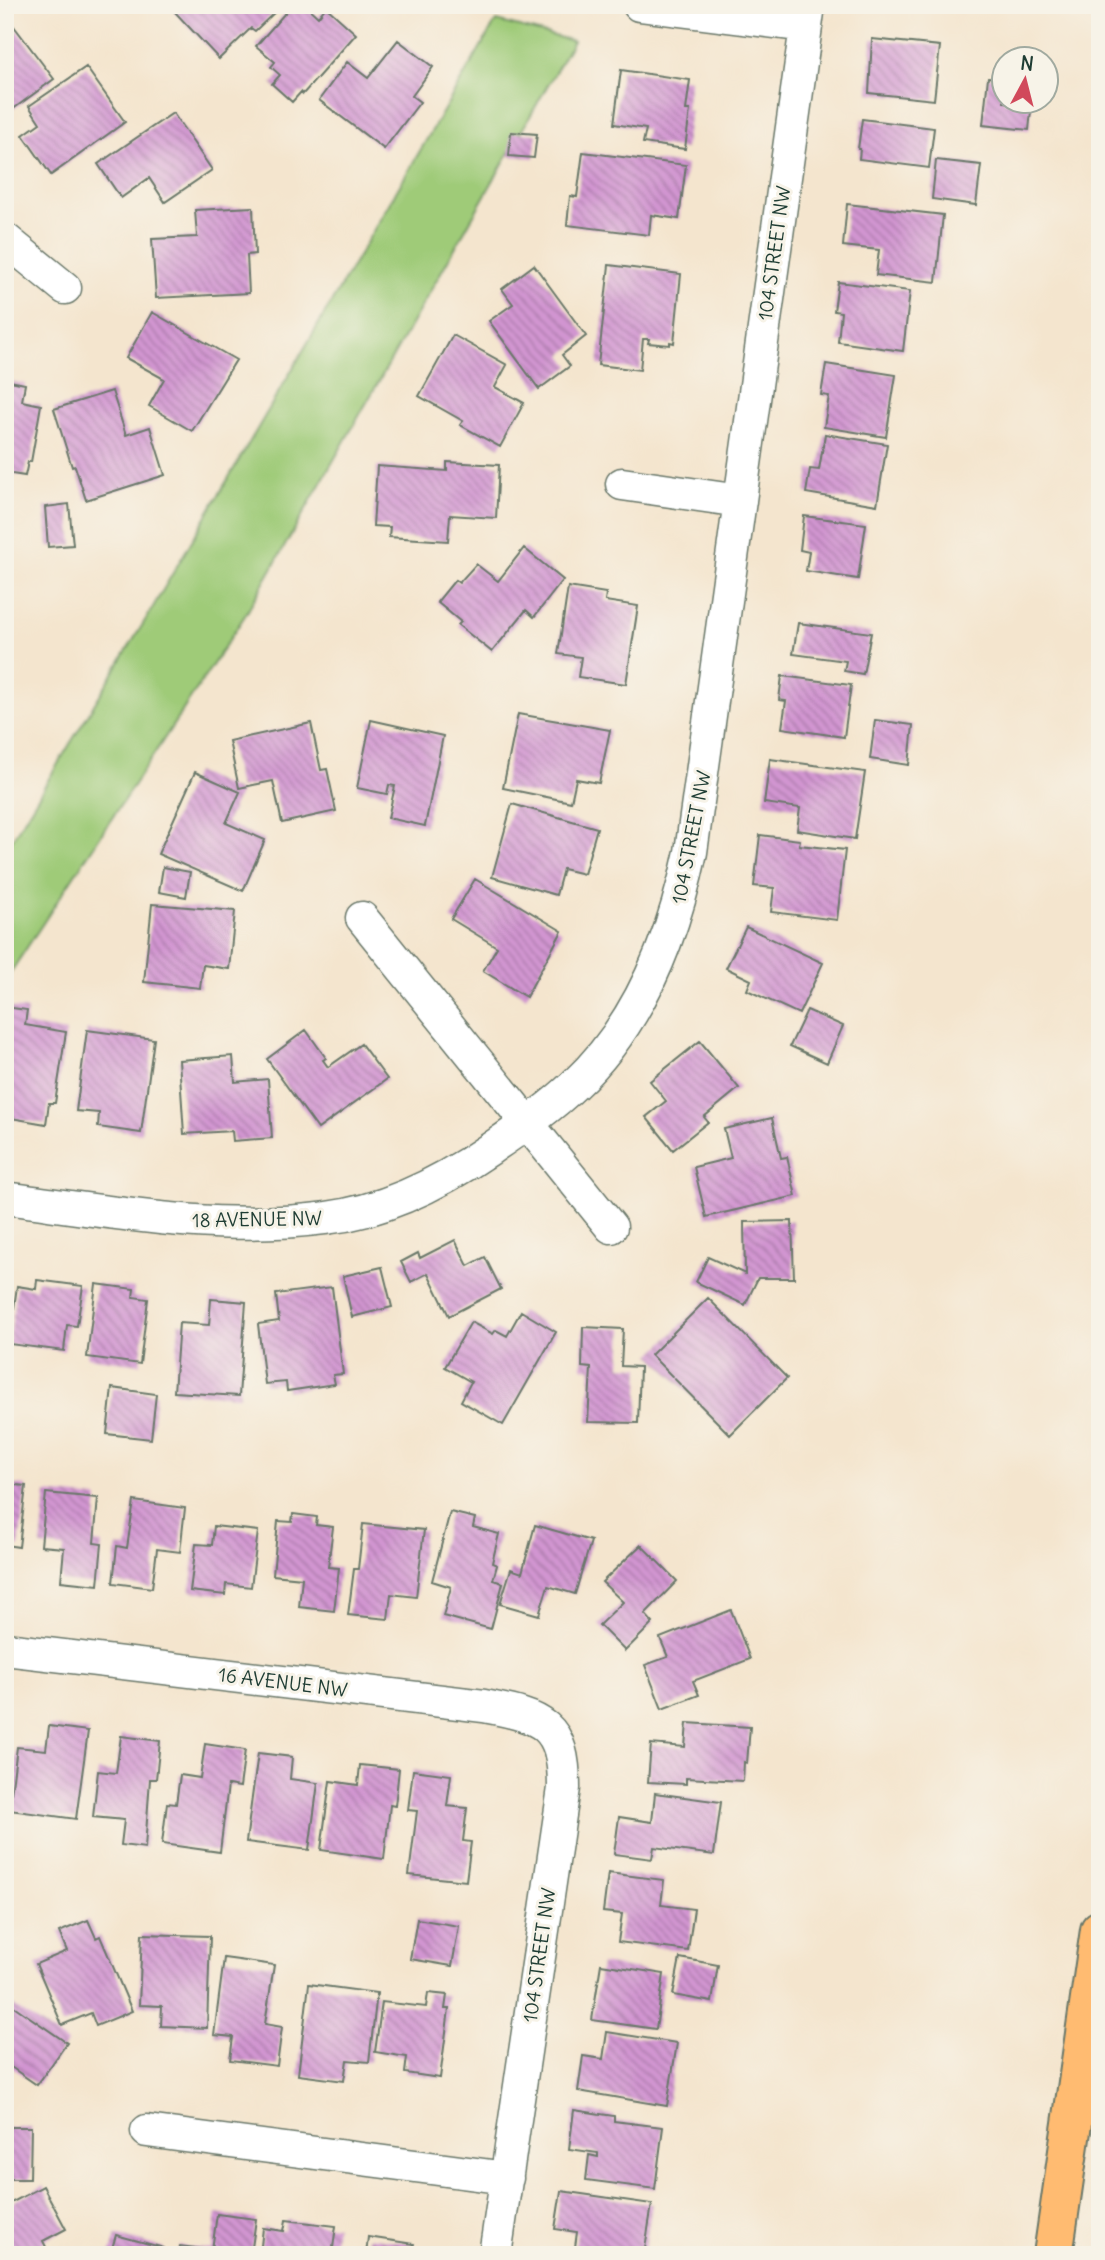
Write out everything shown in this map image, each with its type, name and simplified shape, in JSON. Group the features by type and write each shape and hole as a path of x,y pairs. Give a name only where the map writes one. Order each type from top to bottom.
{"highway":[{"path":"1053,2255 1100,1930"}],"street":[{"path":"639,5 808,16"},
{"name":"104 STREET NW","path":"528,1122 575,1085 603,1054 627,1021 670,934 683,891 696,825 808,16"},
{"path":"5,239 65,288"},
{"path":"622,484 740,501"},
{"path":"362,918 611,1227"},
{"name":"18 AVENUE NW","path":"5,1198 225,1223 328,1218 384,1203 453,1175 528,1122"},
{"name":"16 AVENUE NW","path":"5,1649 484,1706 536,1719 554,1734"},
{"name":"104 STREET NW","path":"495,2255 564,1788 564,1767 554,1734"},
{"path":"147,2131 506,2178"}],"green space":[{"path":"496,21 573,41 246,614 5,981 5,851 146,619"}],"building":[{"path":"180,5 271,5 276,11 255,31 251,28 219,59 174,11"},
{"path":"292,5 305,5 318,17 326,7 356,34 303,94 301,92 292,102 272,84 280,75 271,67 275,62 256,46"},
{"path":"7,17 54,79 5,115 5,18"},
{"path":"872,39 940,46 934,100 869,93"},
{"path":"398,40 433,67 412,96 420,102 384,149 319,100 347,62 368,78"},
{"path":"86,67 125,122 51,175 23,135 40,123 29,106"},
{"path":"621,70 690,80 686,110 690,110 685,149 643,143 646,129 614,124"},
{"path":"988,77 990,116 1030,116 1029,130 983,125"},
{"path":"173,113 212,170 165,202 149,178 121,198 98,164"},
{"path":"862,119 934,128 929,168 859,159"},
{"path":"511,132 537,134 534,158 509,156"},
{"path":"583,152 686,165 679,219 651,215 649,235 567,225 570,196 577,197"},
{"path":"936,160 981,165 976,205 932,199"},
{"path":"847,204 943,215 936,282 876,275 879,250 843,246"},
{"path":"253,207 255,254 247,255 249,293 156,298 152,239 197,237 195,210"},
{"path":"534,265 586,336 562,355 570,366 539,389 489,321 513,304 502,289"},
{"path":"609,265 681,274 674,343 648,343 649,339 643,339 640,370 598,365"},
{"path":"838,282 910,291 903,351 838,342 841,312 834,311"},
{"path":"152,312 236,360 192,431 149,406 164,379 126,358"},
{"path":"453,335 507,365 495,387 524,403 500,447 460,425 463,421 419,396"},
{"path":"826,364 896,375 886,437 824,427 829,396 821,395"},
{"path":"5,380 25,384 22,401 41,405 31,462 28,462 25,476 5,473"},
{"path":"112,391 126,435 150,427 165,475 86,500 75,466 72,467 54,409"},
{"path":"825,434 887,444 877,505 806,493 810,469 819,470"},
{"path":"447,462 499,465 496,518 450,515 448,541 389,537 390,527 373,526 377,466 447,471"},
{"path":"69,504 73,545 48,547 45,507"},
{"path":"804,516 866,524 858,579 806,571 809,552 800,550"},
{"path":"524,548 563,580 534,617 526,610 492,652 458,625 461,622 437,602 455,580 459,583 476,564 498,581"},
{"path":"568,587 606,593 605,601 638,606 626,684 578,677 581,657 558,654"},
{"path":"798,623 871,633 863,674 844,671 846,661 793,654"},
{"path":"782,676 851,685 844,737 782,728 786,701 779,700"},
{"path":"518,714 610,730 599,783 576,779 571,802 503,788"},
{"path":"371,720 443,736 425,826 388,818 395,786 389,785 387,794 357,788"},
{"path":"875,720 913,725 909,765 870,759"},
{"path":"311,723 321,770 327,769 336,811 282,823 273,781 239,788 229,741"},
{"path":"770,759 865,772 855,839 797,830 800,808 764,803"},
{"path":"195,772 240,792 226,823 265,840 243,891 158,854"},
{"path":"512,804 597,828 584,874 563,869 556,895 492,877"},
{"path":"760,835 800,840 799,845 845,850 837,920 771,912 774,888 754,886"},
{"path":"163,867 190,872 186,897 159,892"},
{"path":"475,879 562,931 526,997 483,971 497,947 451,919"},
{"path":"152,904 235,911 229,969 203,965 200,988 144,982"},
{"path":"746,927 823,963 799,1014 747,990 751,980 726,968"},
{"path":"5,1007 27,1010 25,1025 66,1032 55,1103 49,1103 46,1124 5,1117"},
{"path":"807,1010 843,1026 827,1063 790,1046"},
{"path":"87,1030 154,1039 141,1133 98,1127 99,1113 76,1111"},
{"path":"306,1030 326,1058 323,1060 328,1067 361,1044 387,1079 318,1129 267,1059"},
{"path":"700,1041 739,1088 704,1117 708,1122 673,1150 646,1117 666,1101 650,1081"},
{"path":"233,1056 235,1082 268,1079 272,1138 233,1141 232,1131 184,1134 179,1060"},
{"path":"772,1118 781,1158 787,1157 796,1196 706,1217 694,1167 731,1158 724,1129"},
{"path":"792,1221 794,1278 758,1278 745,1305 696,1282 708,1257 745,1274 744,1222"},
{"path":"455,1240 468,1266 485,1257 501,1289 449,1316 428,1273 411,1282 401,1262 418,1253 420,1258"},
{"path":"382,1267 392,1307 352,1317 343,1276"},
{"path":"37,1280 83,1286 77,1326 67,1325 64,1351 9,1344 17,1286 36,1289"},
{"path":"96,1284 134,1289 133,1297 148,1299 140,1364 87,1357"},
{"path":"332,1287 343,1374 333,1375 335,1384 287,1391 286,1382 265,1384 258,1324 279,1321 276,1294"},
{"path":"708,1298 787,1378 730,1435 651,1355"},
{"path":"211,1299 246,1302 239,1396 174,1392 179,1323 209,1325"},
{"path":"521,1311 556,1332 503,1425 461,1401 471,1382 445,1367 471,1322 493,1334 496,1330 507,1336"},
{"path":"583,1327 623,1329 621,1366 640,1367 638,1423 588,1422 591,1368 582,1367"},
{"path":"112,1388 156,1394 151,1439 107,1434"},
{"path":"5,1484 26,1486 19,1547 5,1545"},
{"path":"46,1493 98,1498 94,1543 102,1544 98,1585 61,1581 64,1548 41,1546"},
{"path":"134,1501 185,1508 180,1552 157,1549 152,1588 113,1583 117,1546 127,1548"},
{"path":"450,1512 475,1518 473,1527 499,1534 492,1563 497,1565 493,1580 503,1583 491,1629 443,1616 451,1587 432,1581"},
{"path":"293,1514 317,1517 316,1525 333,1527 328,1567 339,1568 334,1611 299,1607 302,1578 273,1575 278,1521 292,1522"},
{"path":"363,1524 424,1530 416,1597 391,1594 388,1619 348,1615 354,1569 358,1569"},
{"path":"535,1525 591,1541 575,1594 548,1586 539,1615 500,1604 511,1569 522,1573"},
{"path":"214,1526 258,1531 251,1587 226,1584 225,1595 190,1591 196,1544 212,1545"},
{"path":"641,1545 677,1581 645,1614 653,1623 625,1651 599,1625 623,1602 602,1582"},
{"path":"731,1610 750,1659 693,1681 699,1695 662,1709 645,1665 668,1657 660,1638"},
{"path":"687,1723 750,1727 743,1781 686,1778 686,1784 648,1782 651,1744 685,1747"},
{"path":"49,1726 88,1731 76,1819 9,1810 17,1747 46,1750"},
{"path":"121,1736 160,1741 156,1779 150,1779 145,1848 121,1845 124,1820 93,1817 98,1771 116,1773"},
{"path":"205,1744 245,1750 240,1787 228,1785 220,1852 162,1844 167,1803 176,1804 180,1775 200,1778"},
{"path":"258,1753 292,1757 290,1779 318,1783 309,1850 246,1842"},
{"path":"360,1765 399,1769 395,1806 390,1805 384,1859 321,1850 330,1781 358,1785"},
{"path":"413,1770 451,1775 447,1806 467,1808 463,1841 471,1842 466,1881 409,1875 417,1811 408,1810"},
{"path":"655,1793 721,1802 714,1855 654,1847 652,1859 614,1854 619,1817 652,1822"},
{"path":"608,1873 664,1880 661,1905 694,1909 688,1951 618,1942 622,1914 603,1912"},
{"path":"417,1919 459,1926 452,1966 410,1959"},
{"path":"88,1920 96,1938 100,1936 132,2011 96,2026 91,2013 62,2025 36,1964 67,1951 59,1932"},
{"path":"142,1934 210,1936 207,2028 161,2026 162,2006 139,2005"},
{"path":"224,1958 274,1965 265,2024 282,2027 277,2066 230,2060 233,2037 214,2035"},
{"path":"680,1958 718,1965 712,2002 673,1995"},
{"path":"601,1964 664,1974 656,2029 592,2020"},
{"path":"309,1984 377,1993 369,2062 347,2060 344,2081 298,2075"},
{"path":"428,1993 447,1995 445,2009 449,2009 440,2078 405,2073 407,2057 375,2052 382,2002 426,2007"},
{"path":"5,2000 67,2043 37,2085 8,2065 5,2069"},
{"path":"607,2032 677,2043 667,2106 578,2091 583,2056 603,2059"},
{"path":"574,2110 614,2116 614,2121 663,2127 655,2189 586,2180 589,2155 598,2157 598,2153 569,2149"},
{"path":"5,2127 31,2127 30,2179 5,2179"},
{"path":"43,2186 66,2229 43,2241 50,2255 5,2255 5,2217 8,2216 5,2206"},
{"path":"561,2191 652,2204 644,2255 574,2255 577,2232 555,2229"},
{"path":"217,2214 256,2219 251,2255 178,2255 180,2246 212,2250"},
{"path":"286,2220 336,2226 332,2255 260,2255 263,2228 284,2231"},
{"path":"116,2235 164,2248 162,2255 110,2255"},
{"path":"368,2237 414,2244 413,2255 366,2255"}]}
